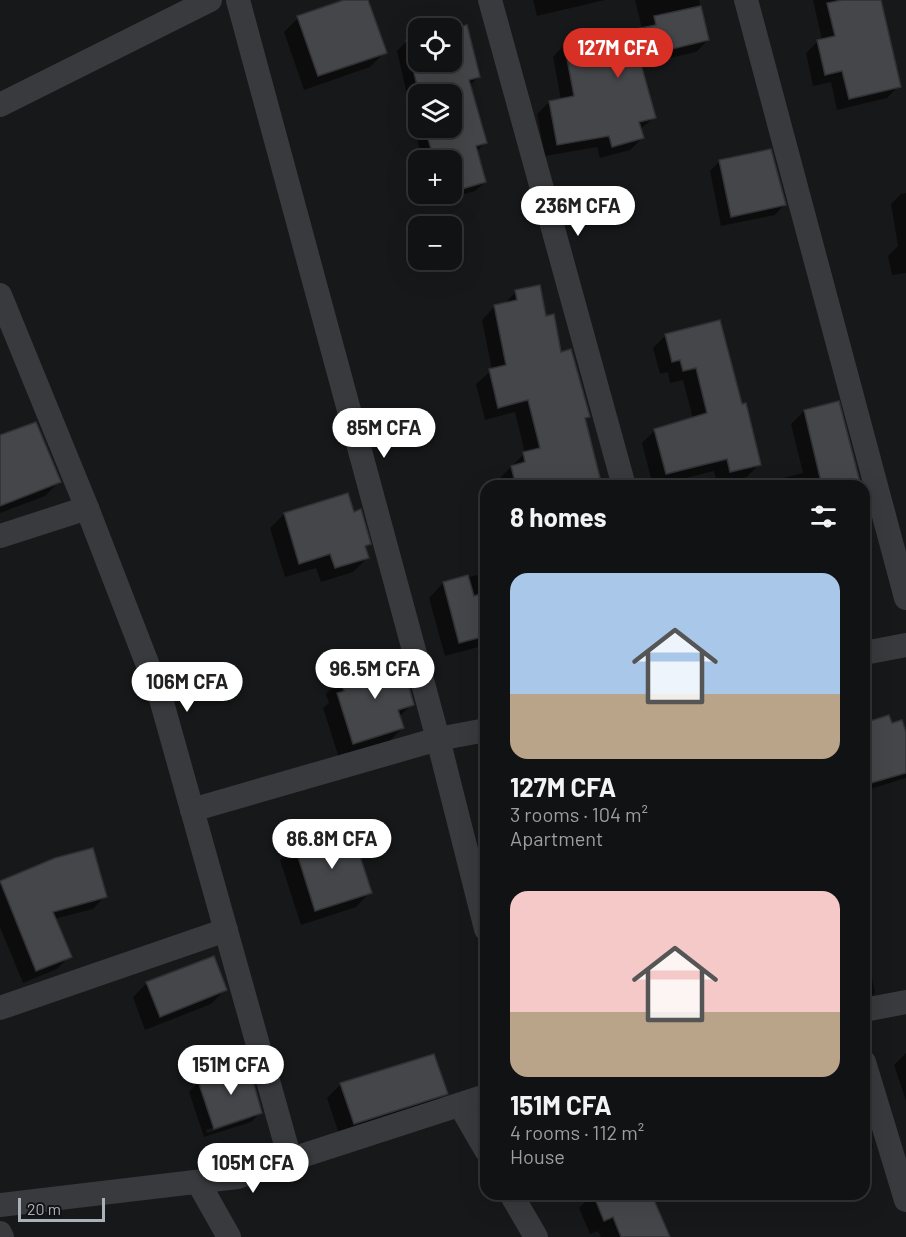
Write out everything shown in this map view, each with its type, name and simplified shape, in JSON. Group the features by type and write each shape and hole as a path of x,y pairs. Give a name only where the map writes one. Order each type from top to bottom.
{"street":[{"path":"0,105 210,0"},
{"path":"238,0 438,739 480,905"},
{"path":"490,0 622,480"},
{"path":"746,0 906,598"},
{"path":"0,295 87,508 161,699 290,1159"},
{"path":"0,536 87,508"},
{"path":"870,652 906,645"},
{"path":"192,810 438,739 480,731"},
{"path":"0,1008 226,930"},
{"path":"870,1009 906,1002"},
{"path":"870,1082 906,1200"},
{"path":"0,1205 237,1177 480,1098"},
{"path":"460,1105 480,1140"},
{"path":"198,1182 229,1237"},
{"path":"515,1200 536,1237"}],"building":[{"path":"344,0 368,0 387,53 318,76 297,16"},
{"path":"842,0 881,0 901,87 849,99 842,71 825,75 817,40 835,36 827,3"},
{"path":"701,6 709,40 639,57 656,118 639,122 644,138 612,147 609,136 557,145 549,101 574,96 564,43 656,25 654,16"},
{"path":"467,25 480,77 469,80 487,143 476,146 486,182 462,189 462,150 431,150 428,138 462,138 462,84 417,84 414,72 462,72 462,26"},
{"path":"771,149 786,205 731,217 719,160"},
{"path":"540,285 546,316 554,314 561,352 571,349 590,417 585,418 600,480 514,480 511,466 525,462 523,452 540,448 528,400 498,408 489,369 506,365 494,305 517,300 515,290"},
{"path":"720,320 742,404 746,403 761,465 730,472 727,459 666,474 654,429 707,413 696,368 683,371 680,360 672,362 665,334"},
{"path":"839,401 859,480 821,480 804,410"},
{"path":"36,422 61,482 0,506 0,435"},
{"path":"348,493 354,512 361,509 371,544 365,546 369,558 335,568 330,554 299,564 284,513"},
{"path":"468,575 474,596 480,594 480,638 459,643 443,582"},
{"path":"401,658 414,705 398,710 404,728 353,744 337,693 344,691 339,678"},
{"path":"889,715 892,723 902,720 906,732 906,773 870,783 870,721"},
{"path":"336,831 338,839 353,835 372,893 315,911 294,844"},
{"path":"93,848 107,897 53,912 72,957 36,971 0,881 55,858"},
{"path":"214,956 227,990 160,1017 146,982"},
{"path":"434,1054 448,1094 354,1124 340,1083"},
{"path":"248,1063 262,1113 214,1129 198,1081"},
{"path":"595,1200 654,1200 670,1237 621,1237 613,1217 604,1221"}]}
